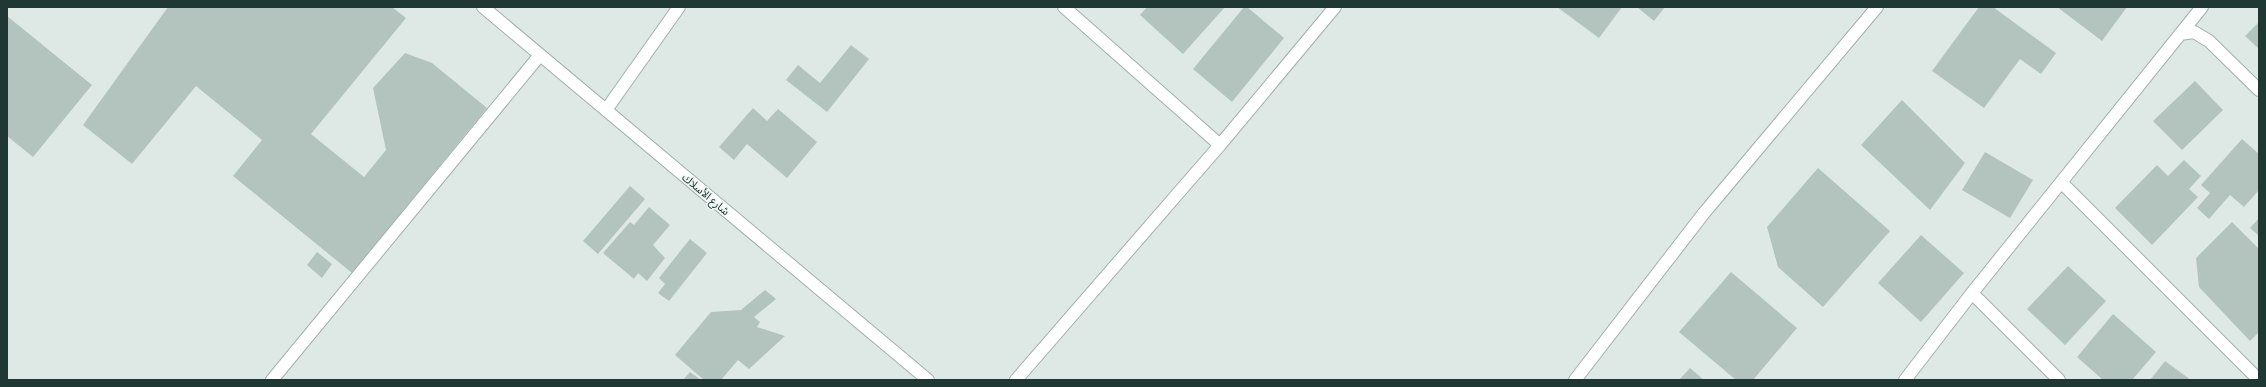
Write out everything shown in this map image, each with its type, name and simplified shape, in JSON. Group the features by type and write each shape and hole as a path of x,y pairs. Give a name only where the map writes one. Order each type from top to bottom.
{"street":[{"name":"شارع الأسلاك","path":"483,7 928,380"},
{"path":"606,110 679,7"},
{"path":"1064,7 1220,145"},
{"path":"1016,380 1220,145 1334,7"},
{"path":"1576,380 1704,213 1877,7"},
{"path":"1905,380 1972,293 2202,7"},
{"path":"2180,34 2194,32 2209,41 2259,90"},
{"path":"272,380 540,55"},
{"path":"2061,182 2259,380"},
{"path":"1972,293 2059,380"}],"building":[{"path":"168,7 392,7 406,18 311,134 364,177 386,150 373,88 405,53 432,63 487,108 352,273 233,176 262,140 196,86 132,164 83,125"},
{"path":"1147,7 1225,7 1183,54 1140,15"},
{"path":"1244,7 1247,7 1284,38 1232,102 1193,69"},
{"path":"1557,7 1622,7 1599,38"},
{"path":"1637,7 1665,7 1654,21"},
{"path":"1979,7 1993,7 2056,53 2041,74 2020,59 1984,108 1932,71"},
{"path":"2057,7 2127,7 2102,41"},
{"path":"7,16 92,85 33,157 7,136"},
{"path":"2259,22 2259,49 2245,36"},
{"path":"851,45 869,59 827,112 786,80 798,65 820,83"},
{"path":"2195,81 2223,110 2182,150 2153,121"},
{"path":"1902,100 1965,163 1930,210 1861,145"},
{"path":"753,108 767,121 778,109 817,142 787,178 747,144 734,160 719,147"},
{"path":"2242,139 2259,154 2259,190 2244,207 2230,195 2209,219 2197,208 2210,193 2201,185"},
{"path":"1985,152 2033,180 2010,218 1962,190"},
{"path":"2184,160 2201,176 2189,189 2198,197 2152,245 2115,208 2157,165 2168,176"},
{"path":"1818,168 1890,231 1823,307 1778,267 1767,227"},
{"path":"630,186 645,199 598,254 583,241"},
{"path":"649,207 670,225 653,245 665,258 647,281 638,273 634,279 603,253 630,222 634,225"},
{"path":"2259,218 2259,236 2250,228"},
{"path":"2232,222 2259,249 2259,332 2250,341 2199,287 2196,258"},
{"path":"1921,235 1964,273 1921,322 1878,283"},
{"path":"690,239 707,253 669,301 658,293 665,284 659,278"},
{"path":"317,252 332,264 322,278 307,265"},
{"path":"2068,266 2106,301 2065,345 2027,309"},
{"path":"1731,272 1797,328 1753,380 1736,380 1679,332"},
{"path":"765,290 776,299 754,317 760,322 757,327 785,336 749,369 738,360 721,380 704,380 675,355 711,312 741,310"},
{"path":"2113,314 2156,352 2132,380 2103,380 2077,357"},
{"path":"2165,361 2191,380 2150,380"},
{"path":"1690,368 1704,380 1679,380"},
{"path":"690,372 701,380 683,380"}]}
